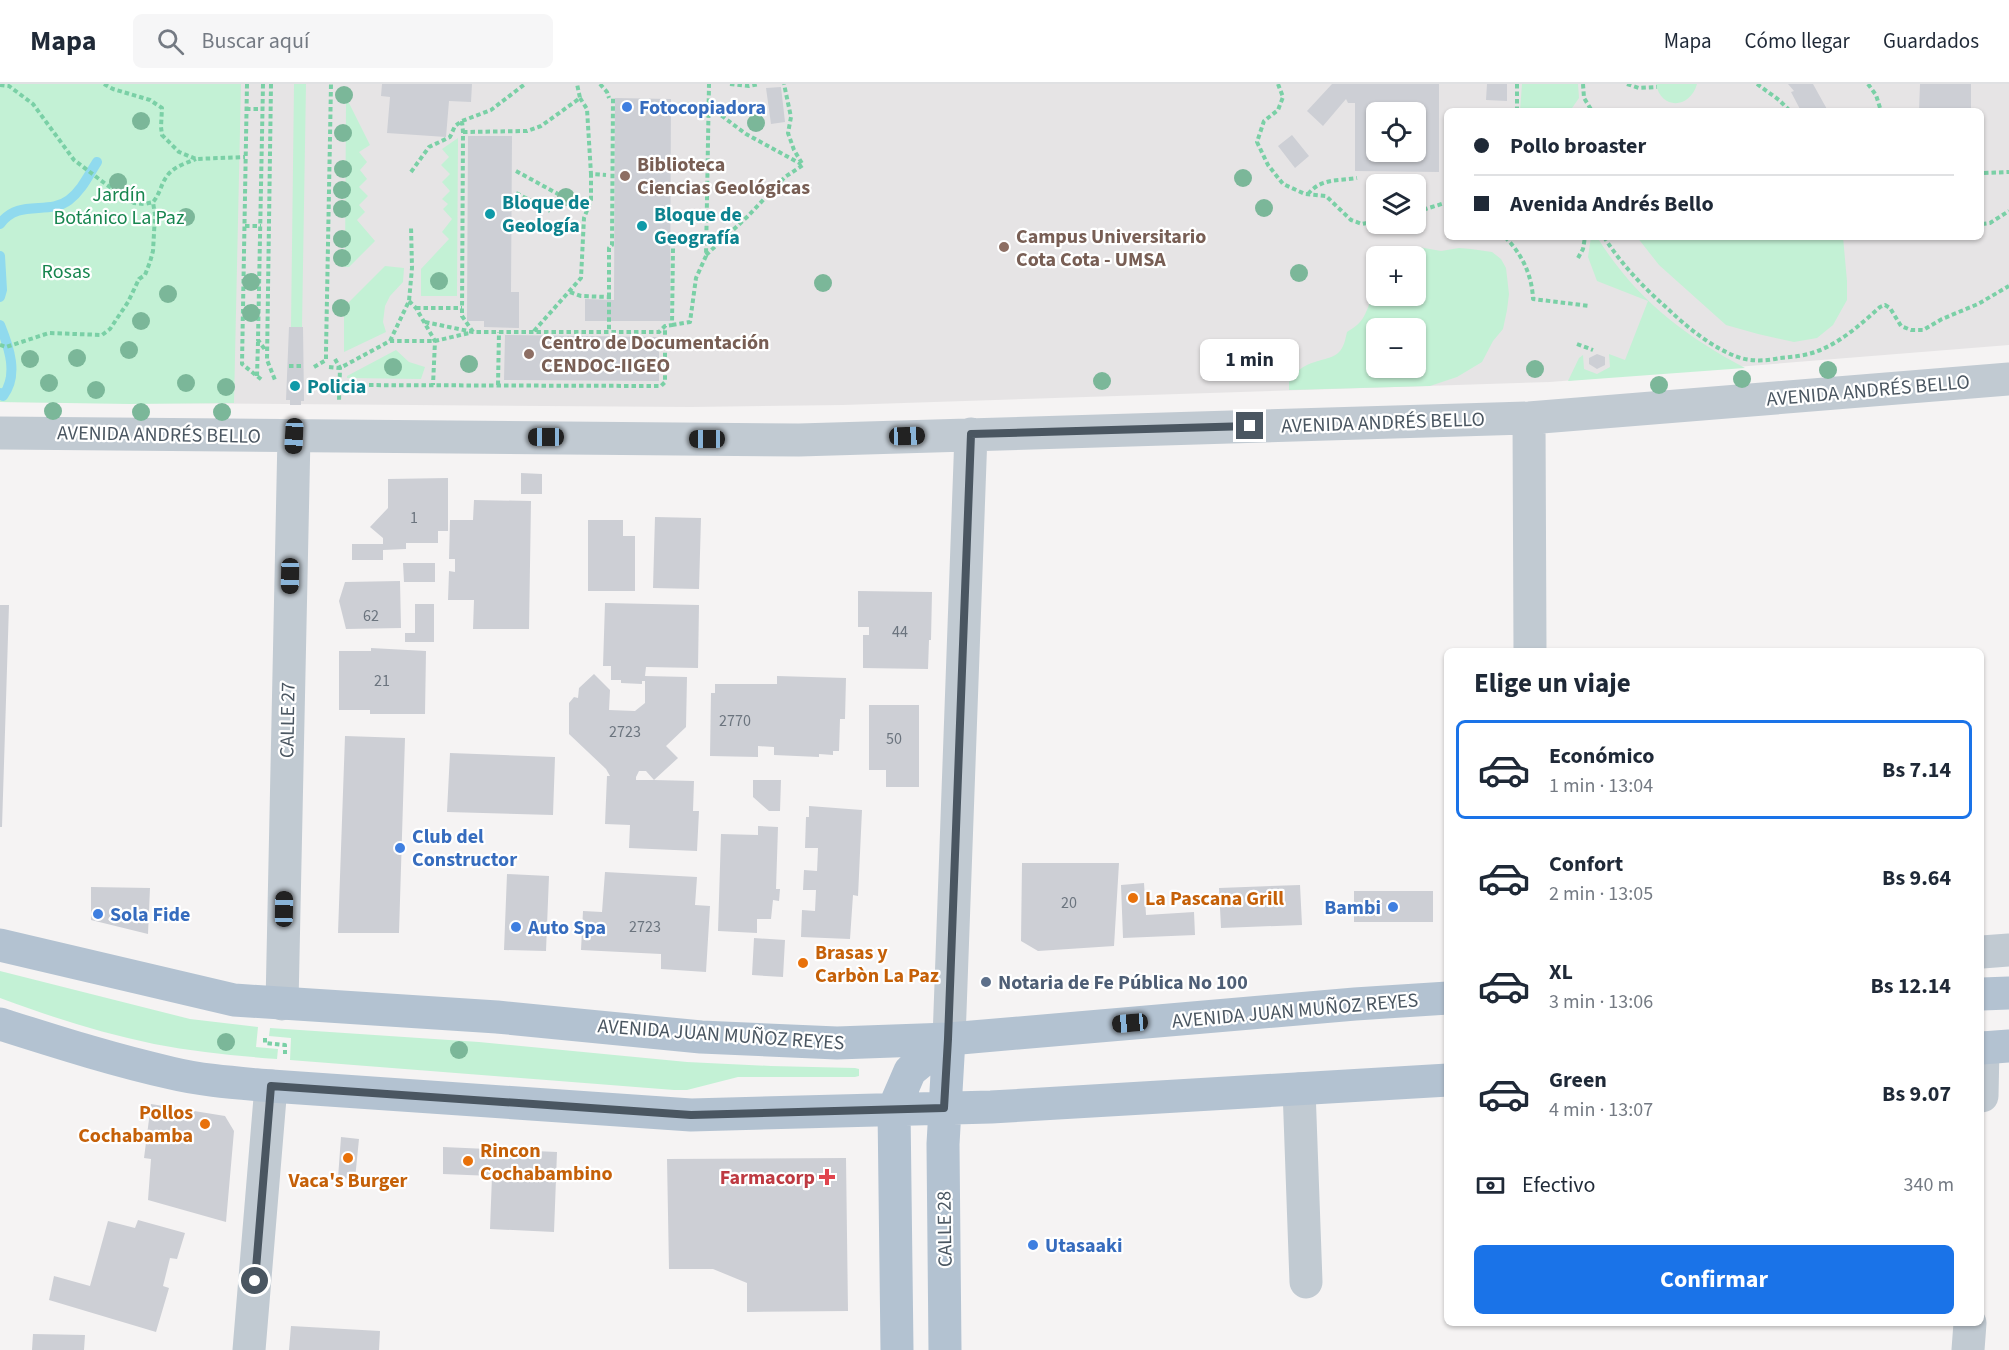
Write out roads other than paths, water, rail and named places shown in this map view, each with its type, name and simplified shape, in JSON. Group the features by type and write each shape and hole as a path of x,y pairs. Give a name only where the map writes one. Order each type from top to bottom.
{"main road":[{"name":"AVENIDA JUAN MUÑOZ REYES","path":"0,945 234,1000 497,1017 700,1037 837,1043 948,1039 1444,998"},
{"path":"1984,994 2009,993"},
{"path":"0,1024 72,1047 172,1074 271,1086 691,1115 991,1107 1444,1080"},
{"name":"CALLE 28","path":"945,1350 944,1108 948,1039"},
{"path":"897,1350 894,1108 910,1071 948,1039"}],"street":[{"name":"AVENIDA ANDRÉS BELLO","path":"0,433 799,440 1529,418 2009,379"},
{"path":"1529,418 1530,648"},
{"path":"948,1039 971,434"},
{"name":"CALLE 27","path":"282,1004 294,436"},
{"path":"1984,952 2009,950"},
{"path":"1984,1085 1991,1048"},
{"path":"249,1350 271,1086"},
{"path":"1299,1089 1306,1282"},
{"path":"1968,1350 1970,1326"}],"waterway":[{"path":"0,224 16,212 61,205 69,200 81,187 97,162"},
{"path":"0,256 2,290 0,297"},
{"path":"0,325 11,361 11,379 8,388 3,396 0,393"}],"place":[{"name":"Fotocopiadora","path":"627,107"},
{"name":"Biblioteca Ciencias Geológicas","path":"625,176"},
{"name":"Bloque de Geología","path":"490,214"},
{"name":"Bloque de Geografía","path":"642,226"},
{"name":"Campus Universitario Cota Cota - UMSA","path":"1004,247"},
{"name":"Centro de Documentación CENDOC-IIGEO","path":"529,354"},
{"name":"Policia","path":"295,386"},
{"name":"Club del Constructor","path":"400,848"},
{"name":"La Pascana Grill","path":"1133,898"},
{"name":"Bambi","path":"1393,907"},
{"name":"Sola Fide","path":"98,914"},
{"name":"Auto Spa","path":"516,927"},
{"name":"Brasas y Carbòn La Paz","path":"803,963"},
{"name":"Notaria de Fe Pública No 100","path":"986,982"},
{"name":"Pollos Cochabamba","path":"205,1124"},
{"name":"Vaca's Burger","path":"348,1158"},
{"name":"Rincon Cochabambino","path":"468,1161"},
{"name":"Farmacorp","path":"827,1177"},
{"name":"Utasaaki","path":"1033,1245"}],"park label":[{"name":"Jardín Botánico La Paz","path":"119,206"},
{"name":"Rosas","path":"66,271"}]}
